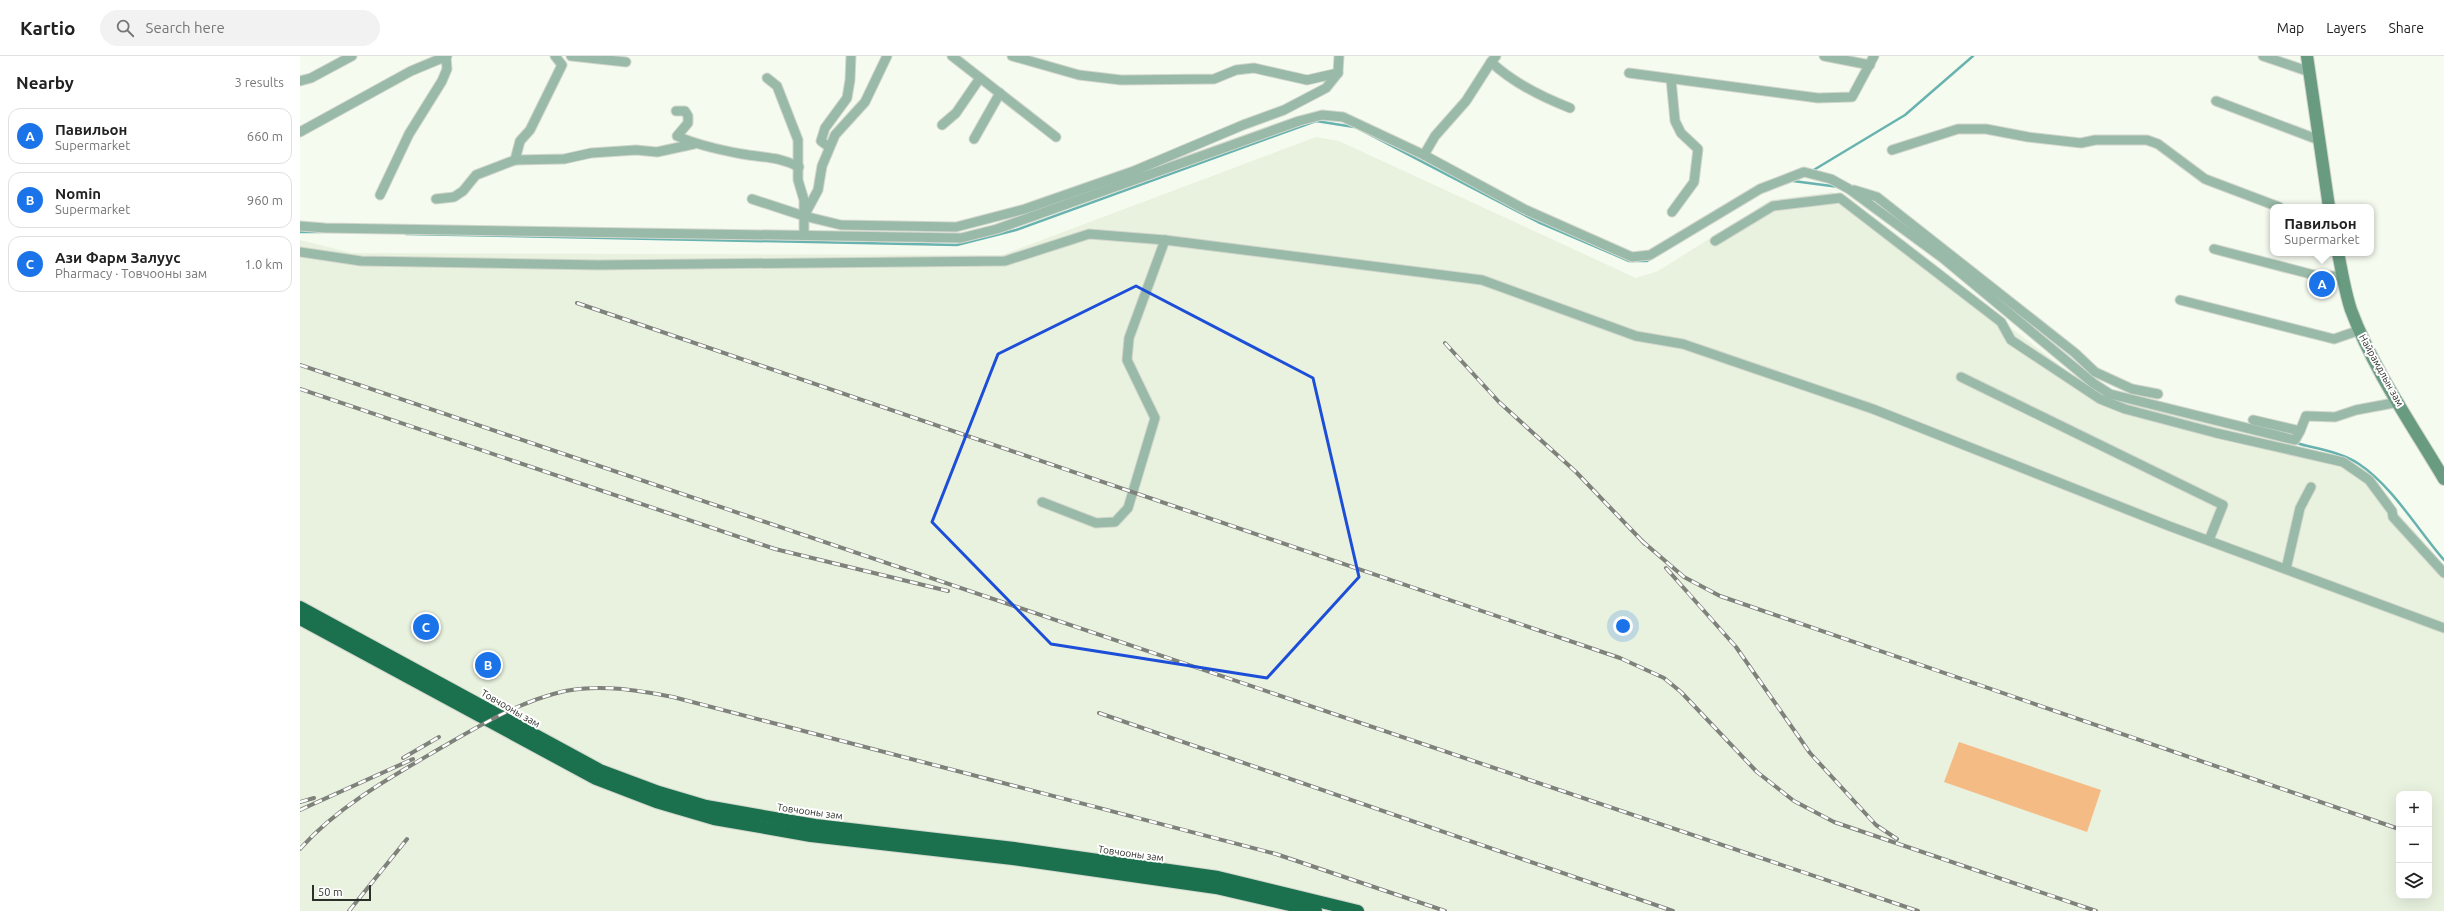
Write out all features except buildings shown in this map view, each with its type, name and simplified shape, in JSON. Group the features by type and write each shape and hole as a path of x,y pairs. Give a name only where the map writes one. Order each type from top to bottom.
{"highway":[{"name":"Товчооны зам","path":"300,607 600,770 659,792 706,806 815,825 1014,848 1218,877 1358,911"},
{"path":"300,619 596,779 656,802 714,819 811,836 1013,859 1216,888 1316,911"}],"main road":[{"path":"2307,56 2329,204"},
{"name":"Найрамдлын зам","path":"2339,256 2351,308 2372,356 2444,479"}],"street":[{"path":"300,81 311,78 352,56"},
{"path":"515,160 520,141 530,130 562,65 555,56"},
{"path":"571,56 626,62"},
{"path":"829,147 821,141 825,128 846,98 850,80 851,56"},
{"path":"804,216 818,190 822,166 835,135 865,102 887,56"},
{"path":"952,56 1056,137"},
{"path":"1012,56 1079,76 1121,80 1214,79 1236,70 1254,68 1307,80 1338,73"},
{"path":"752,199 804,216 841,225 956,227 1025,208 1134,171 1243,125 1284,110 1326,88 1338,73 1339,56"},
{"path":"1629,73 1818,98 1852,97 1872,60 1824,56"},
{"path":"2263,56 2310,72"},
{"path":"300,132 411,71 446,57 447,69 442,81 409,134 380,195"},
{"path":"1424,155 1435,136 1466,101 1493,59 1501,71 1544,98 1570,108"},
{"path":"767,78 777,86 796,135 799,167 798,180 804,200 804,235"},
{"path":"942,125 956,113 980,78"},
{"path":"1671,79 1675,120 1681,133 1698,149 1694,182 1672,212"},
{"path":"974,139 1000,93"},
{"path":"2216,102 2319,140"},
{"path":"676,111 684,111 688,116 688,123 680,130 677,136 694,144 742,154 777,157 799,167"},
{"path":"300,226 325,228 960,238 997,229 1299,121 1322,115 1343,117 1424,155 1524,209 1632,257 1650,255 1760,189 1804,172 1831,179 1849,189 1944,259 2093,383 2110,394 2295,440 2306,416 2335,417 2356,410 2399,402"},
{"path":"1892,150 1958,129 1986,129 2028,138 2081,143 2094,140 2147,140 2158,144 2205,179 2271,204"},
{"path":"436,199 454,197 463,191 476,175 515,160 564,159 591,153 636,150 657,152 694,144"},
{"path":"1849,189 1877,197 2075,353 2095,372 2132,388 2158,394"},
{"path":"1715,241 1774,206 1840,198 2001,322 2011,340 2100,399 2125,409 2216,433 2342,462 2362,473 2392,511 2393,517 2444,573"},
{"path":"300,252 361,261 583,264 1005,261 1089,234 1165,240 1482,280 1636,336 1683,344 1873,409 2209,540 2444,628"},
{"path":"1042,502 1096,523 1115,522 1128,508 1155,418 1127,360 1130,338 1165,240"},
{"path":"2214,249 2318,276 2343,276"},
{"path":"2180,300 2334,339 2360,330"},
{"path":"1961,377 2223,505 2209,540"},
{"path":"2253,420 2300,431"},
{"path":"2286,569 2300,508 2311,487"}],"highlighted area":[{"path":"1136,286 1313,378 1359,577 1267,678 1051,644 932,522 998,354"}],"shaded area":[{"path":"1316,137 1339,141 1636,278 1658,271 1771,200 1833,192 2100,396 2341,458 2358,468 2444,565 2444,911 300,911 300,240 352,253 1002,255"},
{"path":"1959,742 2101,790 2087,832 1944,782"}],"waterway":[{"path":"1812,171 1905,115 1973,56"},
{"path":"406,234 957,245 1016,230 1316,121 1354,127"},
{"path":"1359,129 1538,222 1629,261 1647,261 1650,259"},
{"path":"1793,181 1839,187"},
{"path":"300,232 321,232"},
{"path":"2296,443 2345,456 2371,473 2394,496 2444,560"}],"railway":[{"path":"577,303 1620,658 1664,678 1681,692 1757,772 1794,801 1834,822 2096,911"},
{"path":"1445,343 1499,402 1576,472 1645,544"},
{"path":"300,365 1918,911"},
{"path":"300,389 775,549 948,591"},
{"path":"1642,541 1684,577 1720,596 2396,828"},
{"path":"1666,568 1736,647 1810,753 1876,825 1897,839"},
{"path":"300,849 331,820 365,794 454,740 500,715 548,695 578,689 606,688 632,690 673,697 1276,854 1445,911"},
{"path":"1099,713 1673,911"},
{"path":"403,758 439,737"},
{"path":"300,810 413,759"},
{"path":"300,802 314,798"},
{"path":"349,911 407,839"}],"place":[{"name":"Павильон","path":"2322,284"},
{"name":"Ази Фарм Залуус","path":"426,627"},
{"name":"Nomin","path":"488,665"}]}
